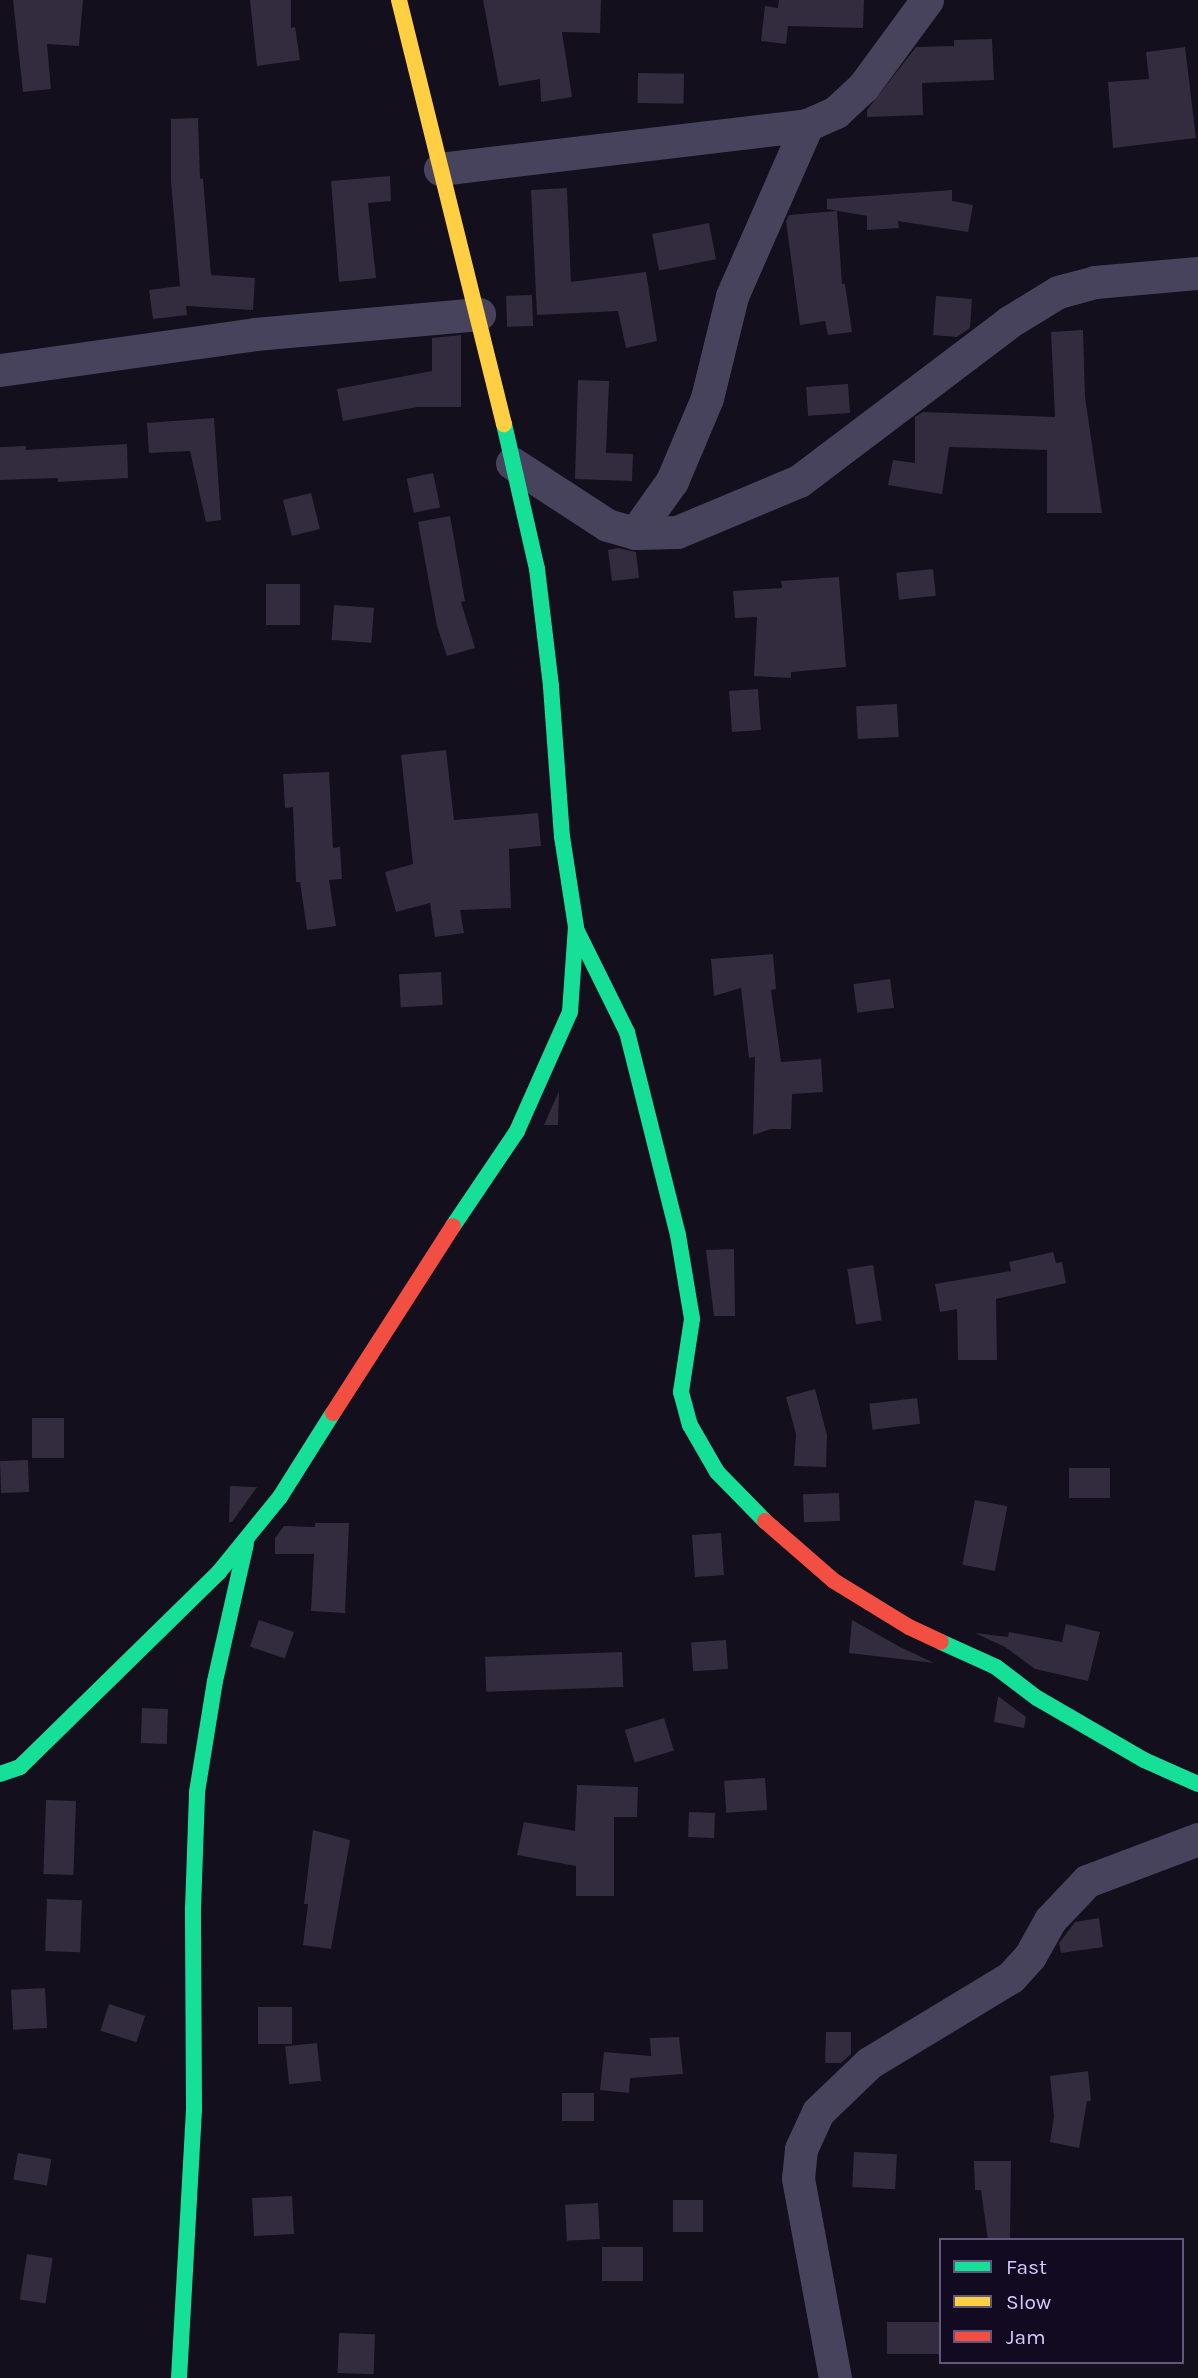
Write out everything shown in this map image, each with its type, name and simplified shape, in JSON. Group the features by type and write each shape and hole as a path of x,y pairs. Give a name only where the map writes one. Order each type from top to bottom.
{"street":[{"path":"0,1774 20,1768 62,1728 219,1572 280,1497 432,1255 517,1131 569,1012 576,927 562,837 551,685 537,569 479,314 440,169 400,0"},
{"path":"440,169 807,125 836,112 863,88 927,0"},
{"path":"635,533 672,481 707,398 732,296 807,125"},
{"path":"512,463 607,525 635,533 677,531 799,481 1009,322 1058,292 1095,282 1198,273"},
{"path":"0,370 255,334 479,314"},
{"path":"576,927 627,1032 633,1054 678,1235 692,1319 681,1392 691,1425 717,1472 776,1533 835,1581 909,1627 996,1667 1037,1698 1144,1760 1198,1784"},
{"path":"179,2378 194,2110 193,1909 197,1792 215,1681 247,1538"},
{"path":"835,2378 798,2178 801,2149 818,2112 869,2063 1011,1977 1030,1956 1050,1920 1087,1881 1198,1839"}],"building":[{"path":"13,0 83,0 79,46 47,44 51,89 23,92"},
{"path":"250,0 291,0 291,28 295,27 300,60 257,66"},
{"path":"483,0 601,0 600,33 562,32 572,97 541,102 540,79 499,86"},
{"path":"779,0 864,0 863,28 788,26 786,44 761,41 765,6 778,8"},
{"path":"992,39 994,80 922,83 923,115 867,117 867,110 916,47 954,46 954,40"},
{"path":"1185,47 1196,138 1113,148 1108,82 1149,79 1146,52"},
{"path":"638,73 684,74 683,104 637,103"},
{"path":"198,118 200,179 203,178 211,275 255,278 253,310 186,306 187,315 153,319 149,290 180,286 171,181 171,119"},
{"path":"390,176 391,201 368,203 376,278 339,282 331,181"},
{"path":"567,188 571,282 646,272 657,341 626,348 618,311 537,315 531,190"},
{"path":"952,190 952,201 973,205 968,232 898,221 899,228 867,230 867,216 827,209 827,199"},
{"path":"837,211 842,284 845,284 852,332 828,335 825,321 800,325 786,221 789,215"},
{"path":"709,223 716,259 659,270 652,234"},
{"path":"532,295 533,326 507,327 506,296"},
{"path":"936,296 972,299 970,328 957,337 933,335"},
{"path":"1083,330 1085,397 1102,513 1047,513 1047,450 949,447 942,494 888,485 893,460 915,463 915,417 923,412 1055,417 1051,332"},
{"path":"461,335 461,407 417,407 343,421 337,389 432,371 432,338"},
{"path":"578,380 609,381 606,453 633,454 632,481 575,479"},
{"path":"848,384 850,413 808,416 806,387"},
{"path":"214,418 221,520 206,522 190,451 149,453 147,423"},
{"path":"127,444 128,478 58,482 58,478 0,480 0,447 26,446 26,450"},
{"path":"433,473 440,507 414,513 407,479"},
{"path":"311,493 320,529 292,536 283,500"},
{"path":"450,516 465,601 461,602 475,648 447,656 437,626 418,522"},
{"path":"618,548 636,552 639,578 612,581 608,550"},
{"path":"933,569 936,596 899,600 896,573"},
{"path":"839,577 846,667 791,672 791,678 754,676 757,617 735,618 733,591 782,588 781,581"},
{"path":"266,584 300,584 300,625 266,625"},
{"path":"334,605 374,608 371,643 332,640"},
{"path":"758,689 761,730 732,732 729,691"},
{"path":"897,704 899,737 858,739 856,706"},
{"path":"446,750 454,820 538,813 541,846 509,849 511,908 460,910 464,933 435,937 430,903 396,912 385,872 413,864 401,755"},
{"path":"329,772 333,848 340,847 342,879 329,880 336,926 307,930 300,882 296,882 293,807 285,808 283,774"},
{"path":"773,954 776,989 771,990 781,1062 821,1059 823,1092 792,1094 791,1129 771,1129 753,1135 755,1057 749,1058 741,988 714,996 711,959"},
{"path":"441,972 443,1005 401,1007 399,974"},
{"path":"890,979 894,1008 857,1013 853,984"},
{"path":"559,1091 558,1125 544,1125"},
{"path":"734,1249 735,1316 714,1316 706,1250"},
{"path":"1053,1252 1056,1263 1062,1262 1066,1283 996,1299 997,1360 958,1360 957,1309 940,1312 935,1284 1011,1271 1009,1262"},
{"path":"873,1265 882,1320 856,1324 847,1269"},
{"path":"815,1389 827,1435 826,1467 794,1466 796,1434 786,1397"},
{"path":"917,1398 920,1424 873,1430 869,1404"},
{"path":"32,1418 64,1418 64,1458 32,1458"},
{"path":"28,1460 29,1492 1,1493 0,1461"},
{"path":"1069,1468 1110,1468 1110,1498 1069,1498"},
{"path":"230,1486 257,1487 232,1522 229,1522"},
{"path":"839,1493 840,1521 804,1522 803,1494"},
{"path":"975,1500 1007,1506 995,1571 962,1565"},
{"path":"315,1523 349,1523 345,1613 311,1611 314,1554 275,1554 275,1538 284,1526 315,1527"},
{"path":"721,1533 724,1575 695,1577 692,1535"},
{"path":"259,1620 294,1632 285,1659 250,1646"},
{"path":"852,1620 900,1647 934,1663 849,1653"},
{"path":"1066,1624 1100,1632 1088,1681 1035,1669 1005,1647 975,1633 1008,1637 1009,1632 1062,1642"},
{"path":"726,1640 728,1669 693,1671 691,1642"},
{"path":"622,1652 623,1687 486,1692 485,1657"},
{"path":"998,1696 1026,1717 1024,1728 994,1722"},
{"path":"142,1708 168,1709 167,1744 141,1743"},
{"path":"664,1718 674,1751 635,1763 625,1730"},
{"path":"765,1778 767,1810 726,1813 724,1781"},
{"path":"577,1785 638,1787 637,1817 614,1817 614,1896 576,1896 576,1866 517,1855 524,1822 575,1831"},
{"path":"46,1800 76,1801 73,1875 43,1874"},
{"path":"689,1812 715,1813 714,1838 688,1837"},
{"path":"313,1830 350,1840 331,1949 303,1945 308,1904 304,1904"},
{"path":"47,1899 82,1900 80,1952 45,1951"},
{"path":"1099,1918 1103,1947 1061,1953 1059,1943 1075,1922"},
{"path":"45,1988 47,2028 13,2030 11,1990"},
{"path":"109,2004 145,2016 136,2042 100,2031"},
{"path":"258,2007 292,2007 292,2044 258,2044"},
{"path":"826,2032 851,2032 851,2054 841,2063 825,2063"},
{"path":"679,2037 683,2074 630,2078 629,2093 600,2090 604,2052 651,2056 650,2038"},
{"path":"317,2043 321,2081 289,2084 285,2046"},
{"path":"1088,2071 1091,2101 1087,2101 1079,2148 1050,2142 1054,2117 1050,2076"},
{"path":"562,2093 594,2093 594,2121 562,2121"},
{"path":"854,2152 897,2154 895,2189 852,2187"},
{"path":"18,2153 51,2159 47,2185 13,2180"},
{"path":"974,2161 1011,2161 1010,2238 988,2238 981,2190 975,2190"},
{"path":"292,2196 294,2234 254,2236 252,2198"},
{"path":"673,2200 703,2200 703,2232 673,2232"},
{"path":"598,2203 600,2239 567,2241 565,2205"},
{"path":"602,2247 643,2247 643,2281 602,2281"},
{"path":"27,2254 53,2258 45,2304 20,2299"},
{"path":"887,2322 939,2322 939,2354 887,2354"},
{"path":"339,2333 375,2334 374,2374 338,2373"}],"traffic: fast":[{"path":"453,1226 517,1131 570,1012 576,927 562,837 551,686 537,569 504,424"},
{"path":"576,929 627,1032 678,1235 692,1319 681,1392 690,1425 717,1472 765,1521"},
{"path":"0,1774 20,1767 219,1572 280,1497 333,1413"},
{"path":"179,2378 194,2110 193,1909 197,1792 215,1681 246,1543"},
{"path":"941,1642 996,1667 1037,1698 1144,1760 1198,1784"}],"traffic: slow":[{"path":"399,0 504,424"}],"traffic: jam":[{"path":"333,1413 453,1226"},
{"path":"765,1521 834,1581 909,1627 941,1642"}]}
